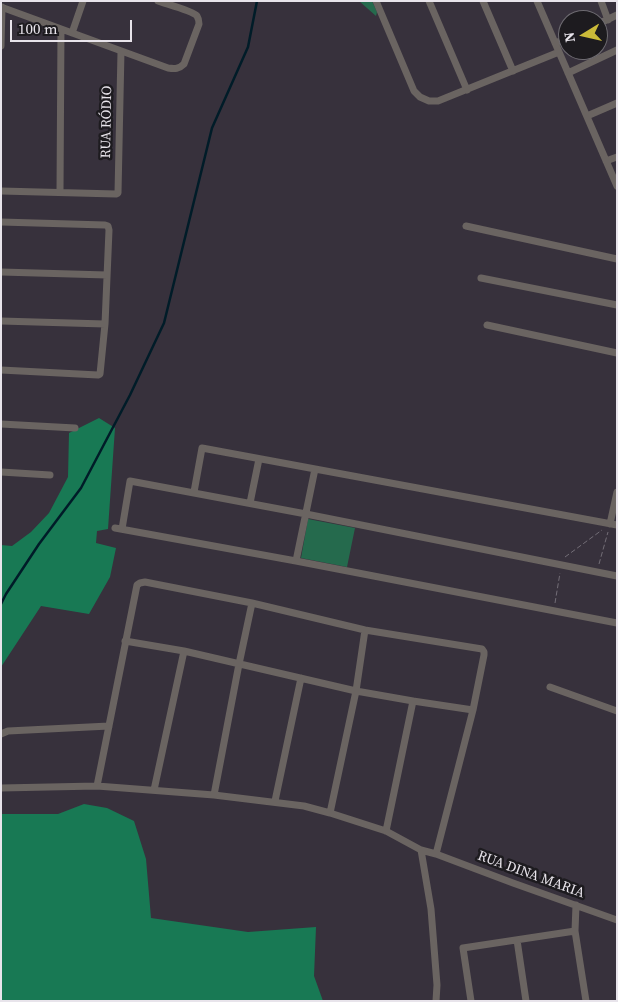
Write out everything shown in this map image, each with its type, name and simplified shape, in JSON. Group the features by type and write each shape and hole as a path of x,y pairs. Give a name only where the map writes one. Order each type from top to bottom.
{"street":[{"path":"72,33 83,1"},
{"path":"1,46 2,7 120,51 174,69 180,68 184,64 199,20 197,16 190,12 158,1"},
{"path":"376,1 414,91 420,97 429,101 438,101 558,52"},
{"path":"429,1 466,90"},
{"path":"483,1 512,71"},
{"path":"537,1 558,50"},
{"path":"608,20 617,16"},
{"path":"1,191 60,192 61,29"},
{"path":"568,72 617,50"},
{"name":"RUA RÓDIO","path":"60,192 118,193 120,51"},
{"path":"563,60 617,186"},
{"path":"587,116 617,103"},
{"path":"606,161 617,157"},
{"path":"1,222 106,225 110,230 105,324 100,374 1,370"},
{"path":"466,226 617,258"},
{"path":"1,272 107,275"},
{"path":"481,278 617,305"},
{"path":"1,321 105,324"},
{"path":"487,325 617,353"},
{"path":"1,424 75,428"},
{"path":"194,492 202,448 613,524 617,492"},
{"path":"250,503 259,459"},
{"path":"296,561 315,469"},
{"path":"1,472 50,475"},
{"path":"617,576 130,480 118,529 296,561 617,623"},
{"path":"97,786 135,588 140,583 144,582 252,603 366,630 482,649 484,655 473,710 436,854"},
{"path":"214,795 252,603"},
{"path":"330,813 356,691 366,630"},
{"path":"125,641 184,652 356,691 473,710"},
{"path":"154,790 184,652"},
{"path":"275,802 300,678"},
{"path":"550,687 617,711"},
{"path":"386,831 413,701"},
{"path":"1,734 8,731 109,726"},
{"name":"RUA DINA MARIA","path":"1,788 97,786 214,795 304,806 386,831 421,850 617,920"},
{"path":"421,850 431,909 437,985 436,1001"},
{"path":"576,905 575,931 586,1001"},
{"path":"471,1001 463,948 575,931"},
{"path":"517,940 526,1001"}],"path":[{"path":"553,611 561,565 566,557 613,524"},
{"path":"596,572 613,524"}],"green space":[{"path":"359,1 372,1 377,12 376,16"},
{"path":"99,418 115,428 108,529 97,531 96,543 116,548 110,577 89,614 41,606 1,667 1,545 12,546 31,532 49,513 68,477 69,433"},
{"path":"308,519 355,528 347,567 301,558"},
{"path":"84,804 107,808 134,821 146,859 151,918 248,932 316,927 314,976 323,1001 1,1001 1,814 58,814"}],"waterway":[{"path":"1,604 39,544 81,488 130,395 164,323 212,128 248,47 257,1"}]}
